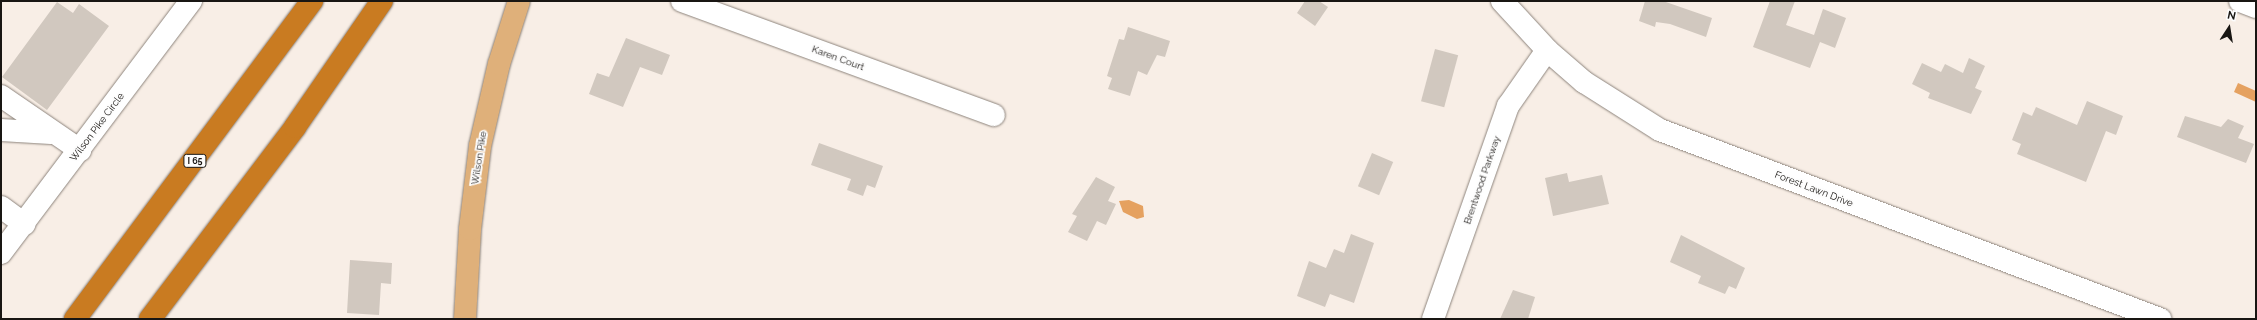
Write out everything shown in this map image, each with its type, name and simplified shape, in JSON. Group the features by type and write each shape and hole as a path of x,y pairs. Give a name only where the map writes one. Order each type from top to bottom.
{"highway":[{"name":"I 65","path":"75,319 312,1"},
{"path":"150,319 295,127 382,1"}],"main road":[{"name":"Wilson Pike","path":"465,319 478,160 491,95 519,1"}],"street":[{"name":"Wilson Pike Circle","path":"1,253 191,1"},
{"name":"Karen Court","path":"682,1 994,115"},
{"name":"Forest Lawn Drive","path":"1502,1 1547,50 1597,92 1660,130 2160,319"},
{"path":"2240,1 2256,7"},
{"name":"Brentwood Parkway","path":"1433,319 1508,106 1547,50"},
{"path":"1,96 52,133 80,150"},
{"path":"1,130 52,133"},
{"path":"1,207 24,224"}],"shaded area":[{"path":"2238,83 2256,91 2256,102 2234,92"},
{"path":"1129,200 1143,206 1144,217 1137,219 1123,212 1119,201"}],"building":[{"path":"1305,1 1319,1 1328,7 1315,26 1297,13"},
{"path":"1645,1 1663,1 1712,18 1706,37 1670,24 1656,22 1655,27 1639,21"},
{"path":"1770,1 1795,1 1786,25 1814,35 1823,9 1846,18 1835,48 1820,42 1810,68 1753,47"},
{"path":"57,2 73,13 79,4 109,26 47,110 2,77"},
{"path":"1128,27 1170,41 1165,57 1157,55 1147,75 1138,71 1130,96 1108,89 1112,78 1107,76 1119,39 1124,40"},
{"path":"626,38 670,55 662,75 640,67 623,107 589,94 597,73 609,77"},
{"path":"1435,49 1458,55 1444,107 1421,101"},
{"path":"1969,58 1985,66 1975,88 1982,91 1971,114 1928,98 1930,93 1912,84 1922,63 1941,72 1945,64 1963,73"},
{"path":"2087,101 2123,116 2116,135 2106,131 2086,182 2017,154 2021,144 2012,140 2023,112 2032,116 2036,107 2077,125"},
{"path":"2185,116 2221,127 2228,119 2244,126 2238,138 2254,144 2246,163 2177,137"},
{"path":"819,143 883,166 875,188 867,185 863,196 847,190 851,179 811,165"},
{"path":"1372,153 1393,162 1379,195 1358,186"},
{"path":"1567,173 1569,182 1602,175 1609,204 1553,216 1545,178"},
{"path":"1096,177 1115,187 1108,201 1116,204 1106,225 1097,221 1087,241 1068,232 1077,216 1072,214"},
{"path":"1351,234 1374,243 1354,303 1330,294 1325,307 1297,296 1309,261 1326,268 1334,249 1344,253"},
{"path":"1681,235 1745,268 1736,289 1729,286 1725,294 1698,283 1701,276 1670,262"},
{"path":"350,260 392,263 391,284 381,283 379,315 347,313"},
{"path":"1513,290 1535,297 1528,319 1500,319"}]}
